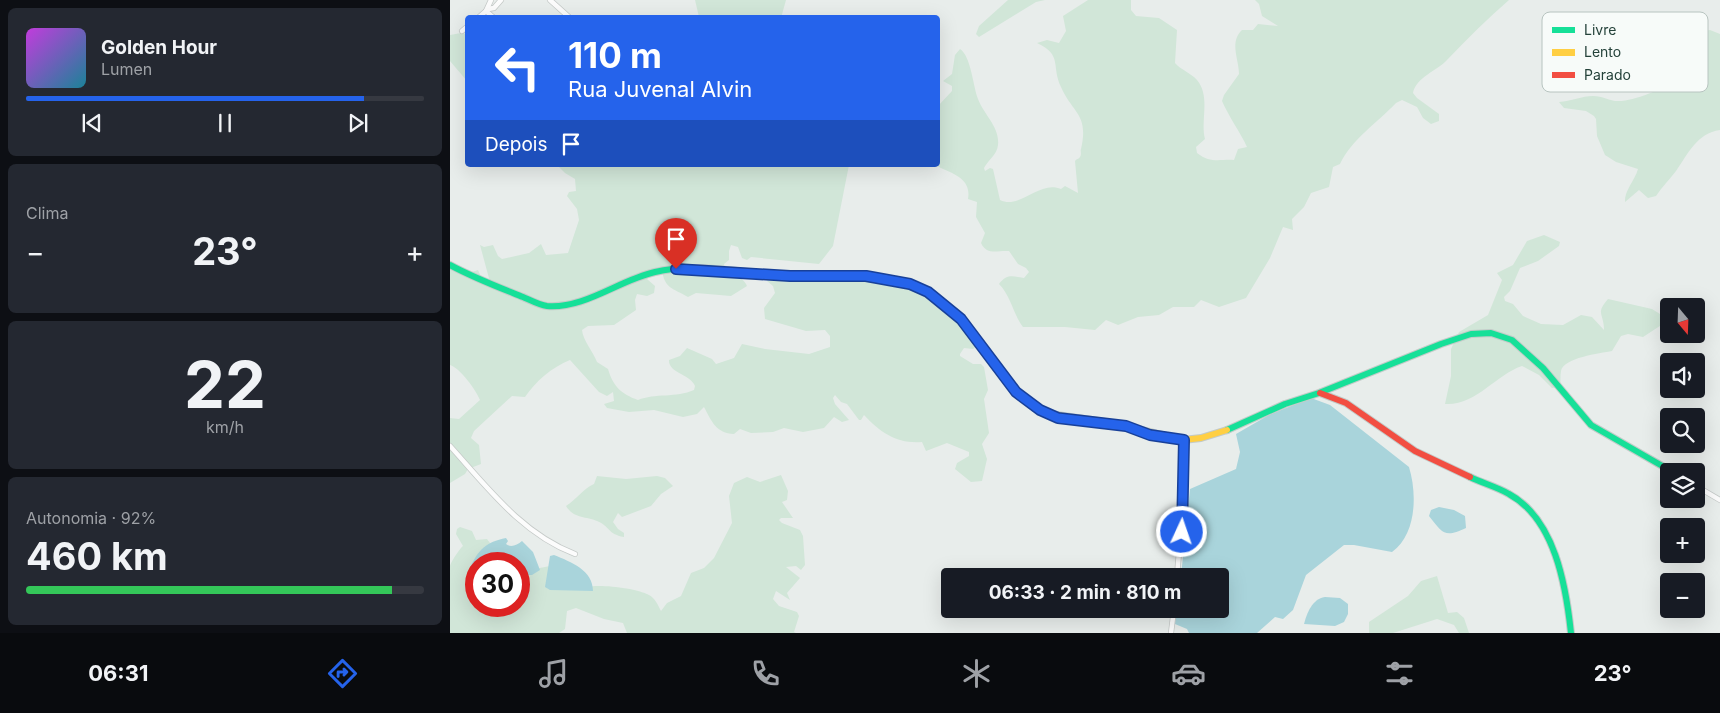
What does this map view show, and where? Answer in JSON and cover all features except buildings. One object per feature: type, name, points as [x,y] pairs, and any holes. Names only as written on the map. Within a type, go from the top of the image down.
[{"type":"street","points":[[491,0],[488,3],[487,10],[491,15]]},
{"type":"street","points":[[481,15],[487,10],[494,8],[501,0]]},
{"type":"street","points":[[550,0],[567,15]]},
{"type":"street","points":[[450,265],[478,280],[546,306],[558,307],[584,301],[639,276],[676,269],[891,279],[928,292],[961,319],[1016,392],[1040,410],[1058,418],[1126,426],[1150,435],[1184,440],[1227,429],[1298,398],[1319,393],[1441,344],[1471,334],[1491,333],[1512,340],[1543,368],[1591,425],[1660,465]]},
{"type":"street","points":[[1319,393],[1341,399],[1433,461],[1510,494],[1520,502],[1545,534],[1562,569],[1566,585],[1571,633]]},
{"type":"street","points":[[1178,568],[1184,492],[1184,440]]},
{"type":"street","points":[[450,446],[513,515],[557,547],[575,554]]},
{"type":"street","points":[[1705,491],[1720,500]]},
{"type":"street","points":[[1171,633],[1173,618]]},
{"type":"green space","points":[[695,0],[786,0],[782,15],[699,15]]},
{"type":"green space","points":[[1008,0],[1045,0],[1036,2],[979,37],[976,34],[979,26]]},
{"type":"green space","points":[[1088,0],[1131,0],[1131,10],[1136,16],[1159,18],[1177,30],[1175,63],[1197,80],[1203,94],[1205,139],[1196,147],[1197,153],[1207,159],[1234,160],[1238,149],[1247,147],[1222,101],[1224,95],[1239,74],[1235,46],[1236,40],[1242,30],[1253,30],[1258,24],[1278,26],[1262,16],[1259,4],[1255,0],[1509,0],[1443,64],[1422,78],[1415,87],[1413,93],[1439,114],[1439,121],[1431,124],[1423,118],[1417,107],[1402,100],[1396,103],[1358,139],[1340,164],[1333,167],[1329,187],[1311,193],[1304,207],[1292,219],[1293,230],[1283,227],[1270,258],[1246,298],[1219,307],[1201,300],[1194,307],[1173,307],[1159,315],[1138,317],[1118,325],[1106,320],[1095,330],[1065,327],[1023,327],[999,284],[1010,276],[1024,278],[1029,272],[1018,264],[1009,251],[993,252],[983,247],[981,243],[985,233],[976,217],[977,202],[968,199],[967,186],[959,177],[940,167],[940,104],[952,91],[952,86],[943,81],[952,74],[955,55],[960,49],[967,58],[978,99],[997,132],[997,149],[984,168],[985,171],[990,168],[993,169],[1000,200],[1007,202],[1015,201],[1045,188],[1053,187],[1061,189],[1065,186],[1078,193],[1075,161],[1081,155],[1083,128],[1078,115],[1058,80],[1053,57],[1045,47],[1037,43],[1047,40],[1059,43],[1066,31],[1063,16]]},
{"type":"green space","points":[[1708,30],[1720,34],[1720,130],[1705,135],[1694,145],[1656,196],[1648,198],[1639,190],[1625,202],[1626,194],[1638,169],[1616,162],[1605,155],[1597,136],[1596,119],[1594,116],[1586,111],[1564,108],[1559,102],[1593,96],[1617,101],[1638,98],[1653,92],[1708,92]]},
{"type":"green space","points":[[465,34],[465,79],[450,61],[450,35]]},
{"type":"green space","points":[[559,167],[849,167],[833,246],[819,264],[751,257],[747,260],[742,258],[738,247],[731,245],[729,260],[724,264],[725,268],[731,274],[742,279],[747,286],[731,296],[696,293],[688,297],[667,284],[662,269],[658,267],[649,271],[653,276],[647,279],[655,286],[654,293],[647,296],[637,294],[635,300],[636,310],[614,325],[588,326],[582,330],[584,338],[597,362],[608,369],[615,385],[627,395],[638,400],[680,394],[694,390],[695,386],[689,379],[672,368],[669,360],[680,356],[687,348],[712,359],[716,364],[734,358],[742,344],[765,349],[809,354],[830,347],[830,336],[825,330],[806,331],[765,319],[764,308],[775,293],[773,286],[767,281],[769,278],[785,280],[895,277],[932,292],[980,343],[973,349],[964,348],[960,356],[973,364],[981,364],[984,367],[988,390],[984,399],[989,433],[982,444],[987,459],[982,481],[971,482],[955,469],[957,463],[969,456],[969,452],[947,443],[926,451],[922,442],[897,439],[883,432],[864,415],[859,420],[847,404],[841,402],[835,395],[833,398],[835,404],[849,420],[842,422],[834,417],[824,428],[803,432],[784,428],[773,432],[751,433],[740,429],[734,434],[723,431],[715,426],[704,407],[697,414],[683,417],[654,410],[629,412],[607,408],[604,404],[614,401],[613,392],[607,396],[599,392],[570,360],[544,376],[525,397],[512,396],[474,431],[471,438],[479,445],[481,464],[468,469],[465,474],[450,483],[450,418],[459,419],[480,400],[467,380],[458,370],[450,365],[450,262],[469,273],[478,270],[482,279],[490,282],[480,245],[484,247],[493,245],[498,256],[502,259],[529,253],[541,244],[546,255],[568,253],[579,220],[577,209],[567,196],[569,192],[576,191],[575,179]]},
{"type":"green space","points":[[1544,235],[1560,242],[1559,246],[1538,261],[1520,268],[1510,291],[1504,297],[1505,301],[1513,304],[1523,316],[1541,324],[1563,325],[1581,315],[1592,317],[1604,330],[1601,311],[1608,299],[1652,309],[1660,314],[1660,326],[1643,337],[1628,334],[1621,336],[1612,351],[1575,359],[1563,366],[1560,387],[1552,388],[1539,375],[1522,366],[1512,370],[1466,400],[1445,404],[1451,376],[1451,349],[1459,332],[1488,315],[1502,280],[1497,273],[1513,265],[1527,241]]},
{"type":"green space","points":[[781,475],[788,491],[787,500],[782,502],[793,518],[781,518],[779,520],[800,530],[803,536],[805,565],[801,570],[796,566],[786,567],[800,578],[787,593],[790,600],[776,591],[773,599],[779,606],[797,612],[799,616],[794,632],[796,633],[627,633],[623,623],[604,619],[576,608],[567,611],[565,629],[559,633],[450,633],[450,566],[463,546],[456,534],[457,529],[460,527],[472,531],[476,540],[487,539],[493,547],[488,552],[465,552],[465,617],[530,617],[530,570],[550,566],[587,587],[618,587],[636,590],[649,595],[661,611],[667,603],[681,596],[691,573],[704,568],[714,558],[732,523],[729,496],[734,483],[747,477],[760,482]]},
{"type":"green space","points":[[597,476],[626,479],[657,476],[665,478],[673,486],[661,494],[651,506],[622,517],[618,513],[613,522],[624,533],[624,537],[614,534],[597,521],[576,515],[566,506],[594,484]]},
{"type":"green space","points":[[1437,576],[1448,613],[1457,612],[1464,618],[1469,633],[1459,633],[1454,625],[1437,619],[1393,633],[1369,633],[1369,622],[1408,596],[1421,581]]},
{"type":"water","points":[[1311,398],[1330,405],[1409,467],[1412,477],[1414,501],[1413,512],[1406,535],[1392,552],[1344,545],[1306,575],[1293,610],[1283,619],[1275,617],[1257,633],[1189,633],[1187,629],[1175,624],[1176,618],[1229,618],[1229,568],[1182,568],[1190,489],[1236,469],[1240,452],[1236,434],[1269,415]]},
{"type":"water","points":[[1439,507],[1454,510],[1465,516],[1466,528],[1453,533],[1441,530],[1429,516],[1431,510]]},
{"type":"water","points":[[506,538],[508,541],[506,544],[512,546],[522,541],[533,552],[540,570],[530,575],[530,552],[480,552],[493,542]]},
{"type":"water","points":[[554,555],[574,564],[585,572],[592,584],[593,591],[550,590],[545,587],[550,556]]},
{"type":"water","points":[[1320,598],[1340,598],[1348,604],[1348,614],[1344,622],[1335,626],[1304,624],[1313,604]]},
{"type":"traffic: fast","points":[[450,265],[538,304],[547,306],[575,303],[628,281],[669,269],[699,268],[772,274],[867,277],[893,281],[917,289],[940,302],[963,324],[988,355]]},
{"type":"traffic: fast","points":[[1227,430],[1285,404],[1319,393],[1441,344],[1471,334],[1491,333],[1512,340],[1543,368],[1591,425],[1660,465]]},
{"type":"traffic: fast","points":[[1470,477],[1509,494],[1525,505],[1537,520],[1548,537],[1555,555],[1566,595],[1571,633]]},
{"type":"traffic: slow","points":[[988,355],[1022,398],[1050,414],[1112,423],[1183,440],[1201,438],[1227,430]]},
{"type":"traffic: jam","points":[[1320,393],[1346,403],[1415,451],[1470,477]]},
{"type":"route","points":[[676,269],[790,276],[817,274],[866,276],[891,279],[910,284],[928,292],[961,319],[1016,392],[1028,403],[1040,410],[1058,418],[1109,423],[1126,426],[1150,435],[1184,440],[1182,532]]}]
